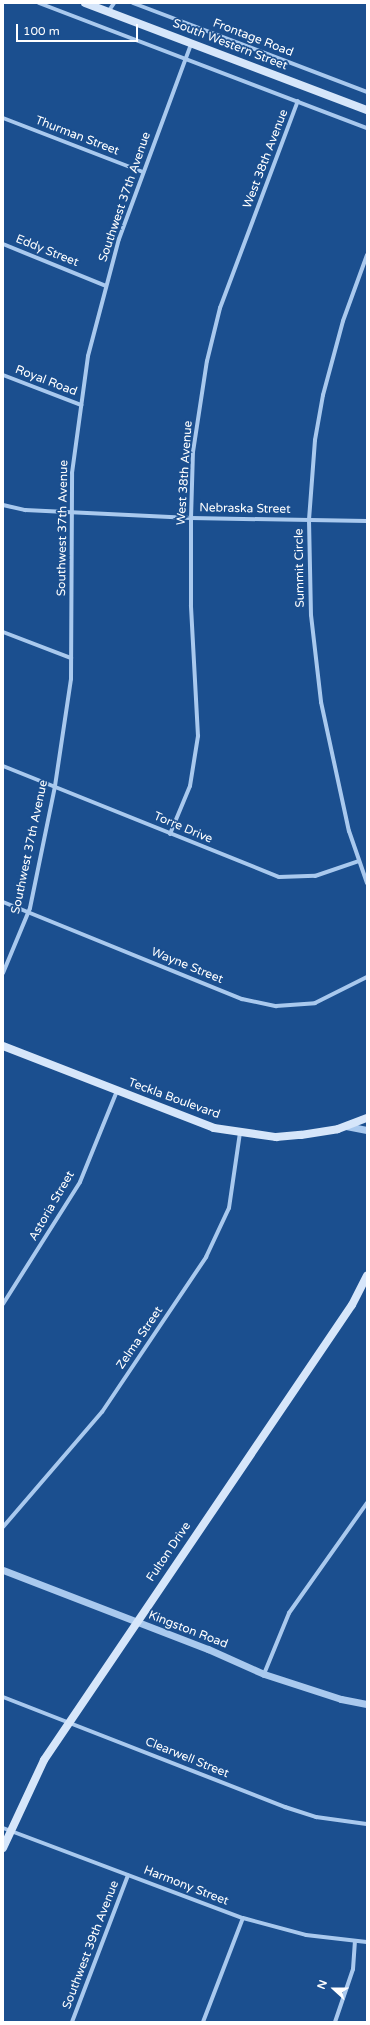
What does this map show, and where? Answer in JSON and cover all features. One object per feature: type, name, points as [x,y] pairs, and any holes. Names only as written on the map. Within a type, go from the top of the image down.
[{"type":"main road","name":"South Western Street","points":[[85,3],[367,110]]},
{"type":"main road","name":"Teckla Boulevard","points":[[3,1046],[214,1128],[240,1133],[276,1136],[301,1135],[346,1126],[367,1118]]},
{"type":"main road","name":"Fulton Drive","points":[[3,1848],[7,1829],[44,1760],[352,1305],[367,1276]]},
{"type":"street","points":[[39,3],[367,128]]},
{"type":"street","points":[[108,12],[114,3]]},
{"type":"street","name":"Frontage Road","points":[[133,3],[367,92]]},
{"type":"street","name":"Southwest 37th Avenue","points":[[3,973],[28,912],[55,786],[71,679],[72,473],[88,356],[119,239],[192,44]]},
{"type":"street","name":"West 38th Avenue","points":[[170,834],[190,786],[198,736],[191,605],[191,518],[193,452],[207,361],[220,308],[298,101]]},
{"type":"street","name":"Thurman Street","points":[[3,118],[143,172]]},
{"type":"street","name":"Eddy Street","points":[[3,244],[106,286]]},
{"type":"street","name":"Summit Circle","points":[[367,255],[343,321],[323,395],[315,440],[310,520],[311,615],[321,702],[338,790],[367,883]]},
{"type":"street","name":"Royal Road","points":[[3,375],[81,405]]},
{"type":"street","name":"Nebraska Street","points":[[3,505],[25,510],[72,511],[191,518],[367,521]]},
{"type":"street","points":[[3,632],[71,658]]},
{"type":"street","name":"Torre Drive","points":[[3,766],[279,877],[314,876],[359,861]]},
{"type":"street","name":"Wayne Street","points":[[3,902],[242,999],[276,1006],[315,1003],[367,978]]},
{"type":"street","name":"Astoria Street","points":[[3,1304],[80,1182],[117,1091]]},
{"type":"street","points":[[346,1126],[367,1130]]},
{"type":"street","name":"Zelma Street","points":[[3,1527],[102,1412],[206,1257],[229,1208],[240,1133]]},
{"type":"street","points":[[264,1674],[289,1613],[367,1503]]},
{"type":"street","name":"Kingston Road","points":[[3,1570],[264,1674],[341,1700],[367,1704]]},
{"type":"street","name":"Clearwell Street","points":[[3,1697],[285,1807],[316,1817],[367,1824]]},
{"type":"street","name":"Harmony Street","points":[[7,1829],[243,1918],[306,1935],[367,1942]]},
{"type":"street","name":"Southwest 39th Avenue","points":[[72,2022],[128,1875]]},
{"type":"street","points":[[203,2022],[243,1918]]},
{"type":"street","points":[[335,2022],[353,1969],[355,1941]]}]
